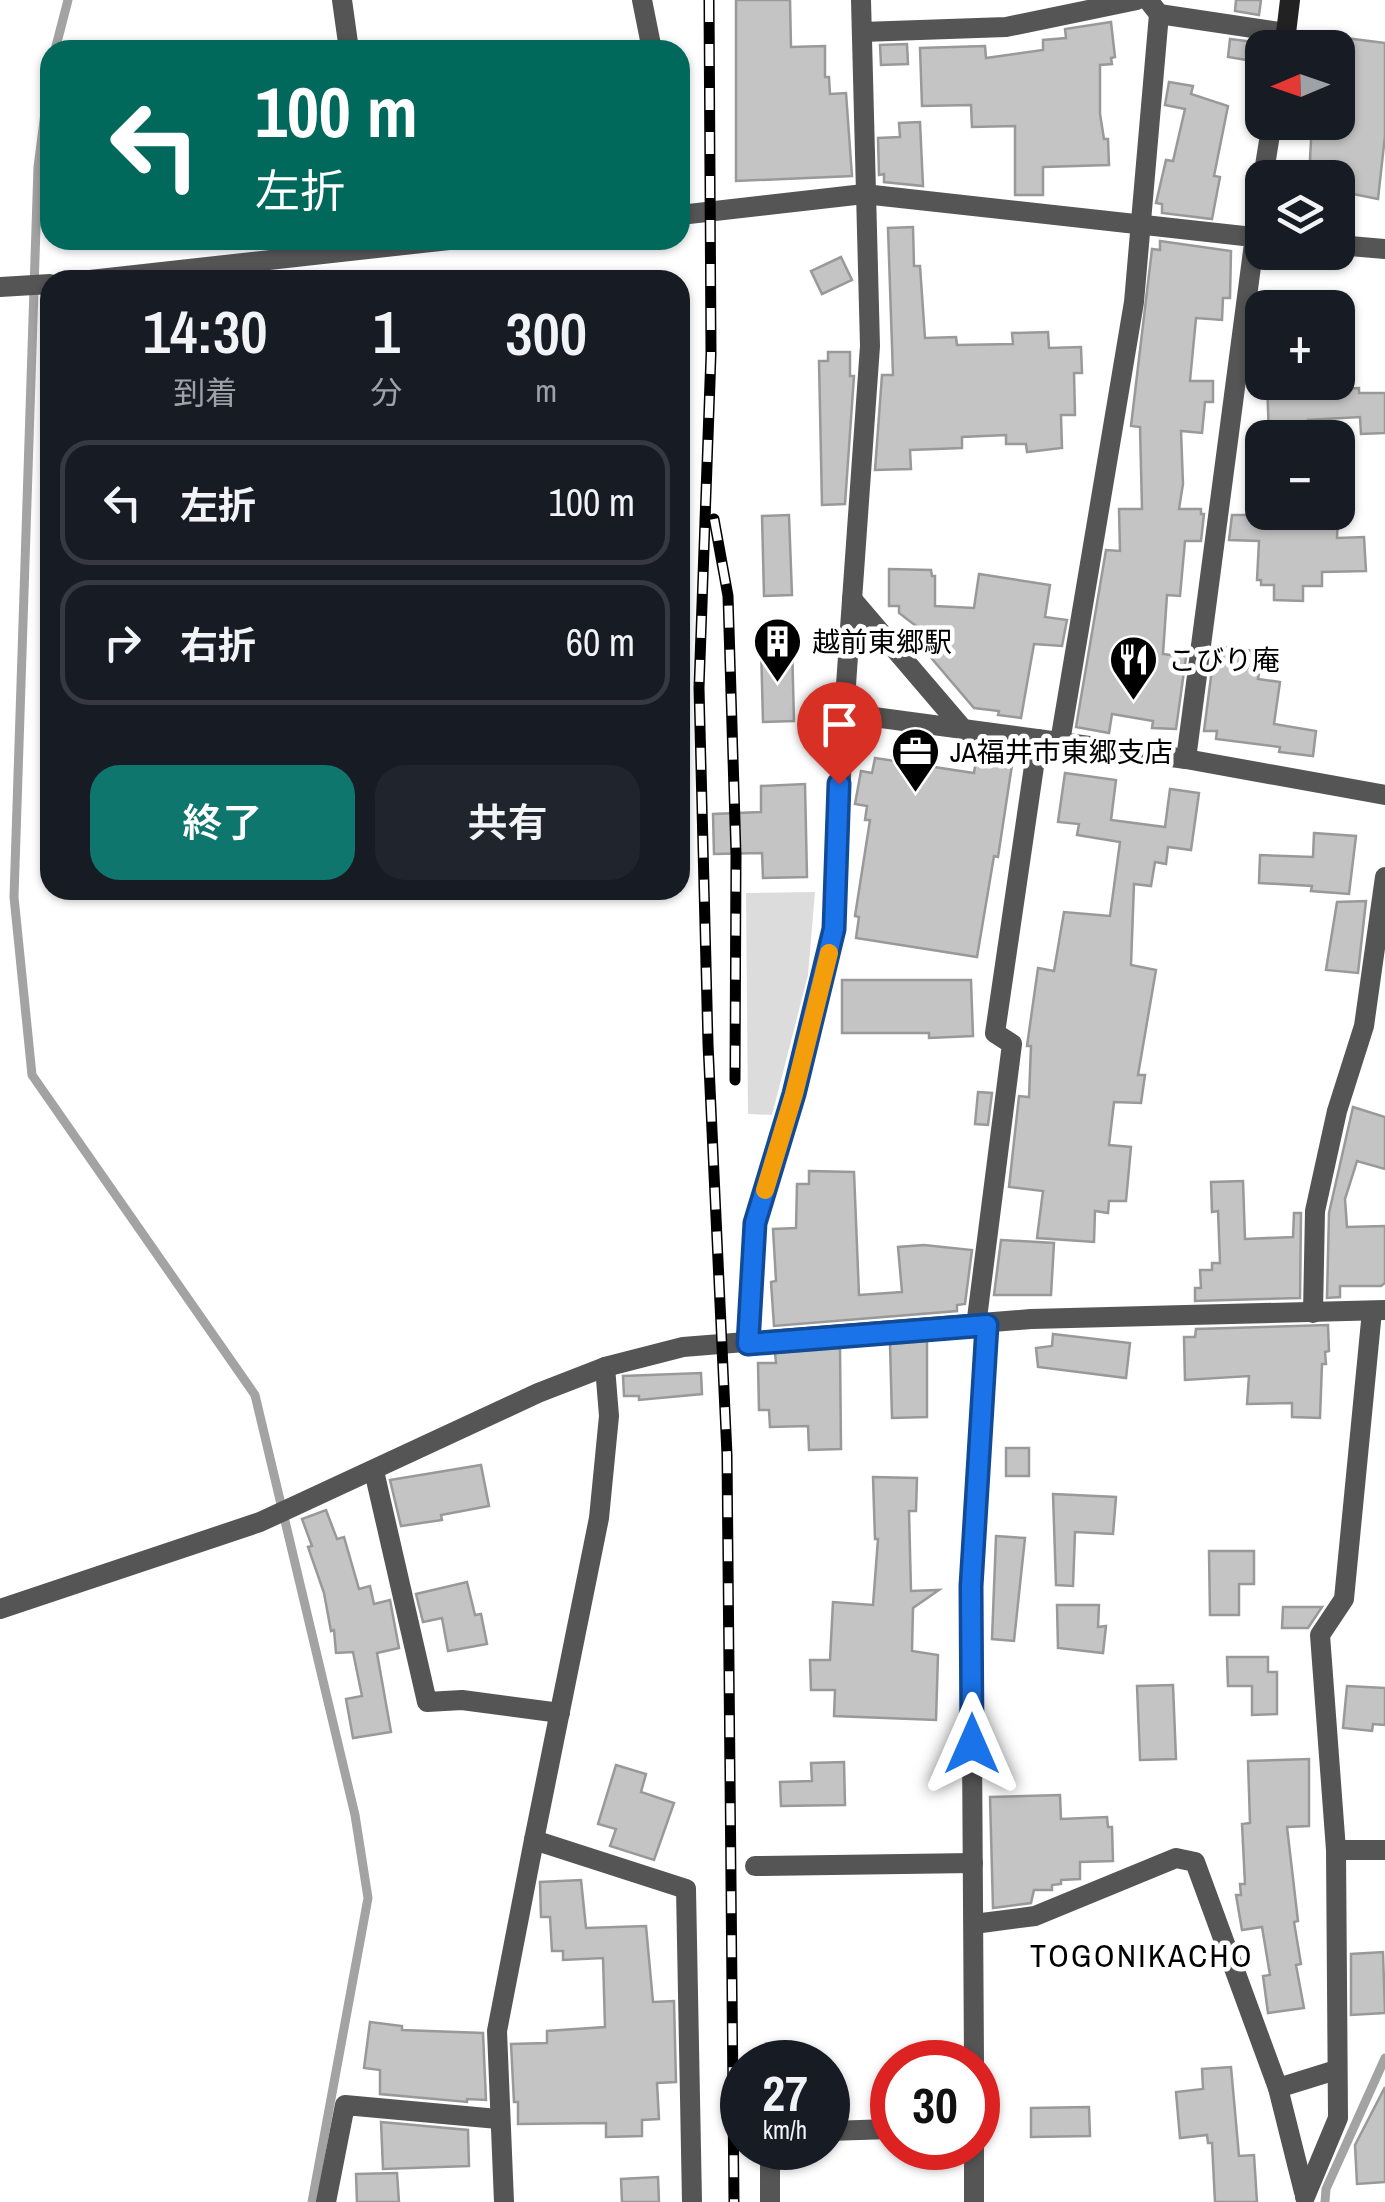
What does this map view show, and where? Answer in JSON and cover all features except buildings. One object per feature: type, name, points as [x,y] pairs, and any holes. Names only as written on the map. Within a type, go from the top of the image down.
[{"type":"street","points":[[342,0],[348,40]]},
{"type":"street","points":[[642,0],[650,40]]},
{"type":"street","points":[[748,1344],[755,1223],[794,1094],[834,929],[844,713],[870,346],[861,0]]},
{"type":"street","points":[[862,32],[1006,28],[1137,0]]},
{"type":"street","points":[[1286,30],[1290,0]]},
{"type":"street","points":[[1060,742],[1134,302],[1154,7],[1245,30]]},
{"type":"street","points":[[690,214],[864,194],[1245,236]]},
{"type":"street","points":[[1355,246],[1385,249]]},
{"type":"street","points":[[169,270],[328,250]]},
{"type":"street","points":[[1186,758],[1254,270]]},
{"type":"street","points":[[9,286],[40,285]]},
{"type":"street","points":[[852,599],[964,730]]},
{"type":"street","points":[[844,713],[1186,758],[1385,794]]},
{"type":"street","points":[[974,2040],[971,1586],[982,1326],[1012,1044],[996,1033],[1038,739]]},
{"type":"street","points":[[1313,1313],[1315,1212],[1336,1111],[1364,1026],[1385,878]]},
{"type":"street","points":[[0,1609],[260,1522],[538,1393],[605,1366],[683,1347],[982,1326],[1031,1319],[1378,1311],[1358,1424],[1344,1599],[1320,1635],[1336,1850],[1338,2118],[1305,2197]]},
{"type":"street","points":[[504,2202],[497,2031],[600,1518],[609,1416],[605,1366]]},
{"type":"street","points":[[374,1471],[426,1702],[462,1700],[560,1712]]},
{"type":"street","points":[[534,1840],[686,1890],[692,2202]]},
{"type":"street","points":[[1336,1850],[1385,1850]]},
{"type":"street","points":[[974,1924],[1034,1916],[1176,1858],[1196,1862],[1278,2088],[1305,2197]]},
{"type":"street","points":[[754,1866],[973,1862]]},
{"type":"street","points":[[1278,2088],[1336,2070]]},
{"type":"street","points":[[326,2202],[345,2105],[498,2119]]},
{"type":"street","points":[[770,2170],[770,2202]]},
{"type":"street","points":[[974,2170],[974,2202]]},
{"type":"shaded area","points":[[815,892],[808,975],[772,1115],[748,1114],[746,893]]},
{"type":"waterway","points":[[58,40],[68,0]]},
{"type":"waterway","points":[[40,152],[14,897],[32,1075],[255,1395],[355,1815],[368,1898],[312,2202]]},
{"type":"waterway","points":[[1325,2202],[1326,2189],[1385,2058]]},
{"type":"railway","points":[[709,0],[711,354],[699,688],[708,1044],[727,1455],[734,2202]]},
{"type":"railway","points":[[714,519],[728,596],[736,855],[735,1080]]},
{"type":"slow traffic","points":[[765,1190],[829,953]]},
{"type":"place","name":"越前東郷駅","points":[[777,684]]},
{"type":"place","name":"こびり庵","points":[[1133,702]]},
{"type":"place","name":"JA福井市東郷支店","points":[[915,794]]},
{"type":"district","name":"TOGONIKACHO","points":[[1142,1956]]},
{"type":"route","points":[[839,784],[834,929],[794,1094],[755,1223],[748,1344],[987,1325],[971,1586],[972,1744]]}]
